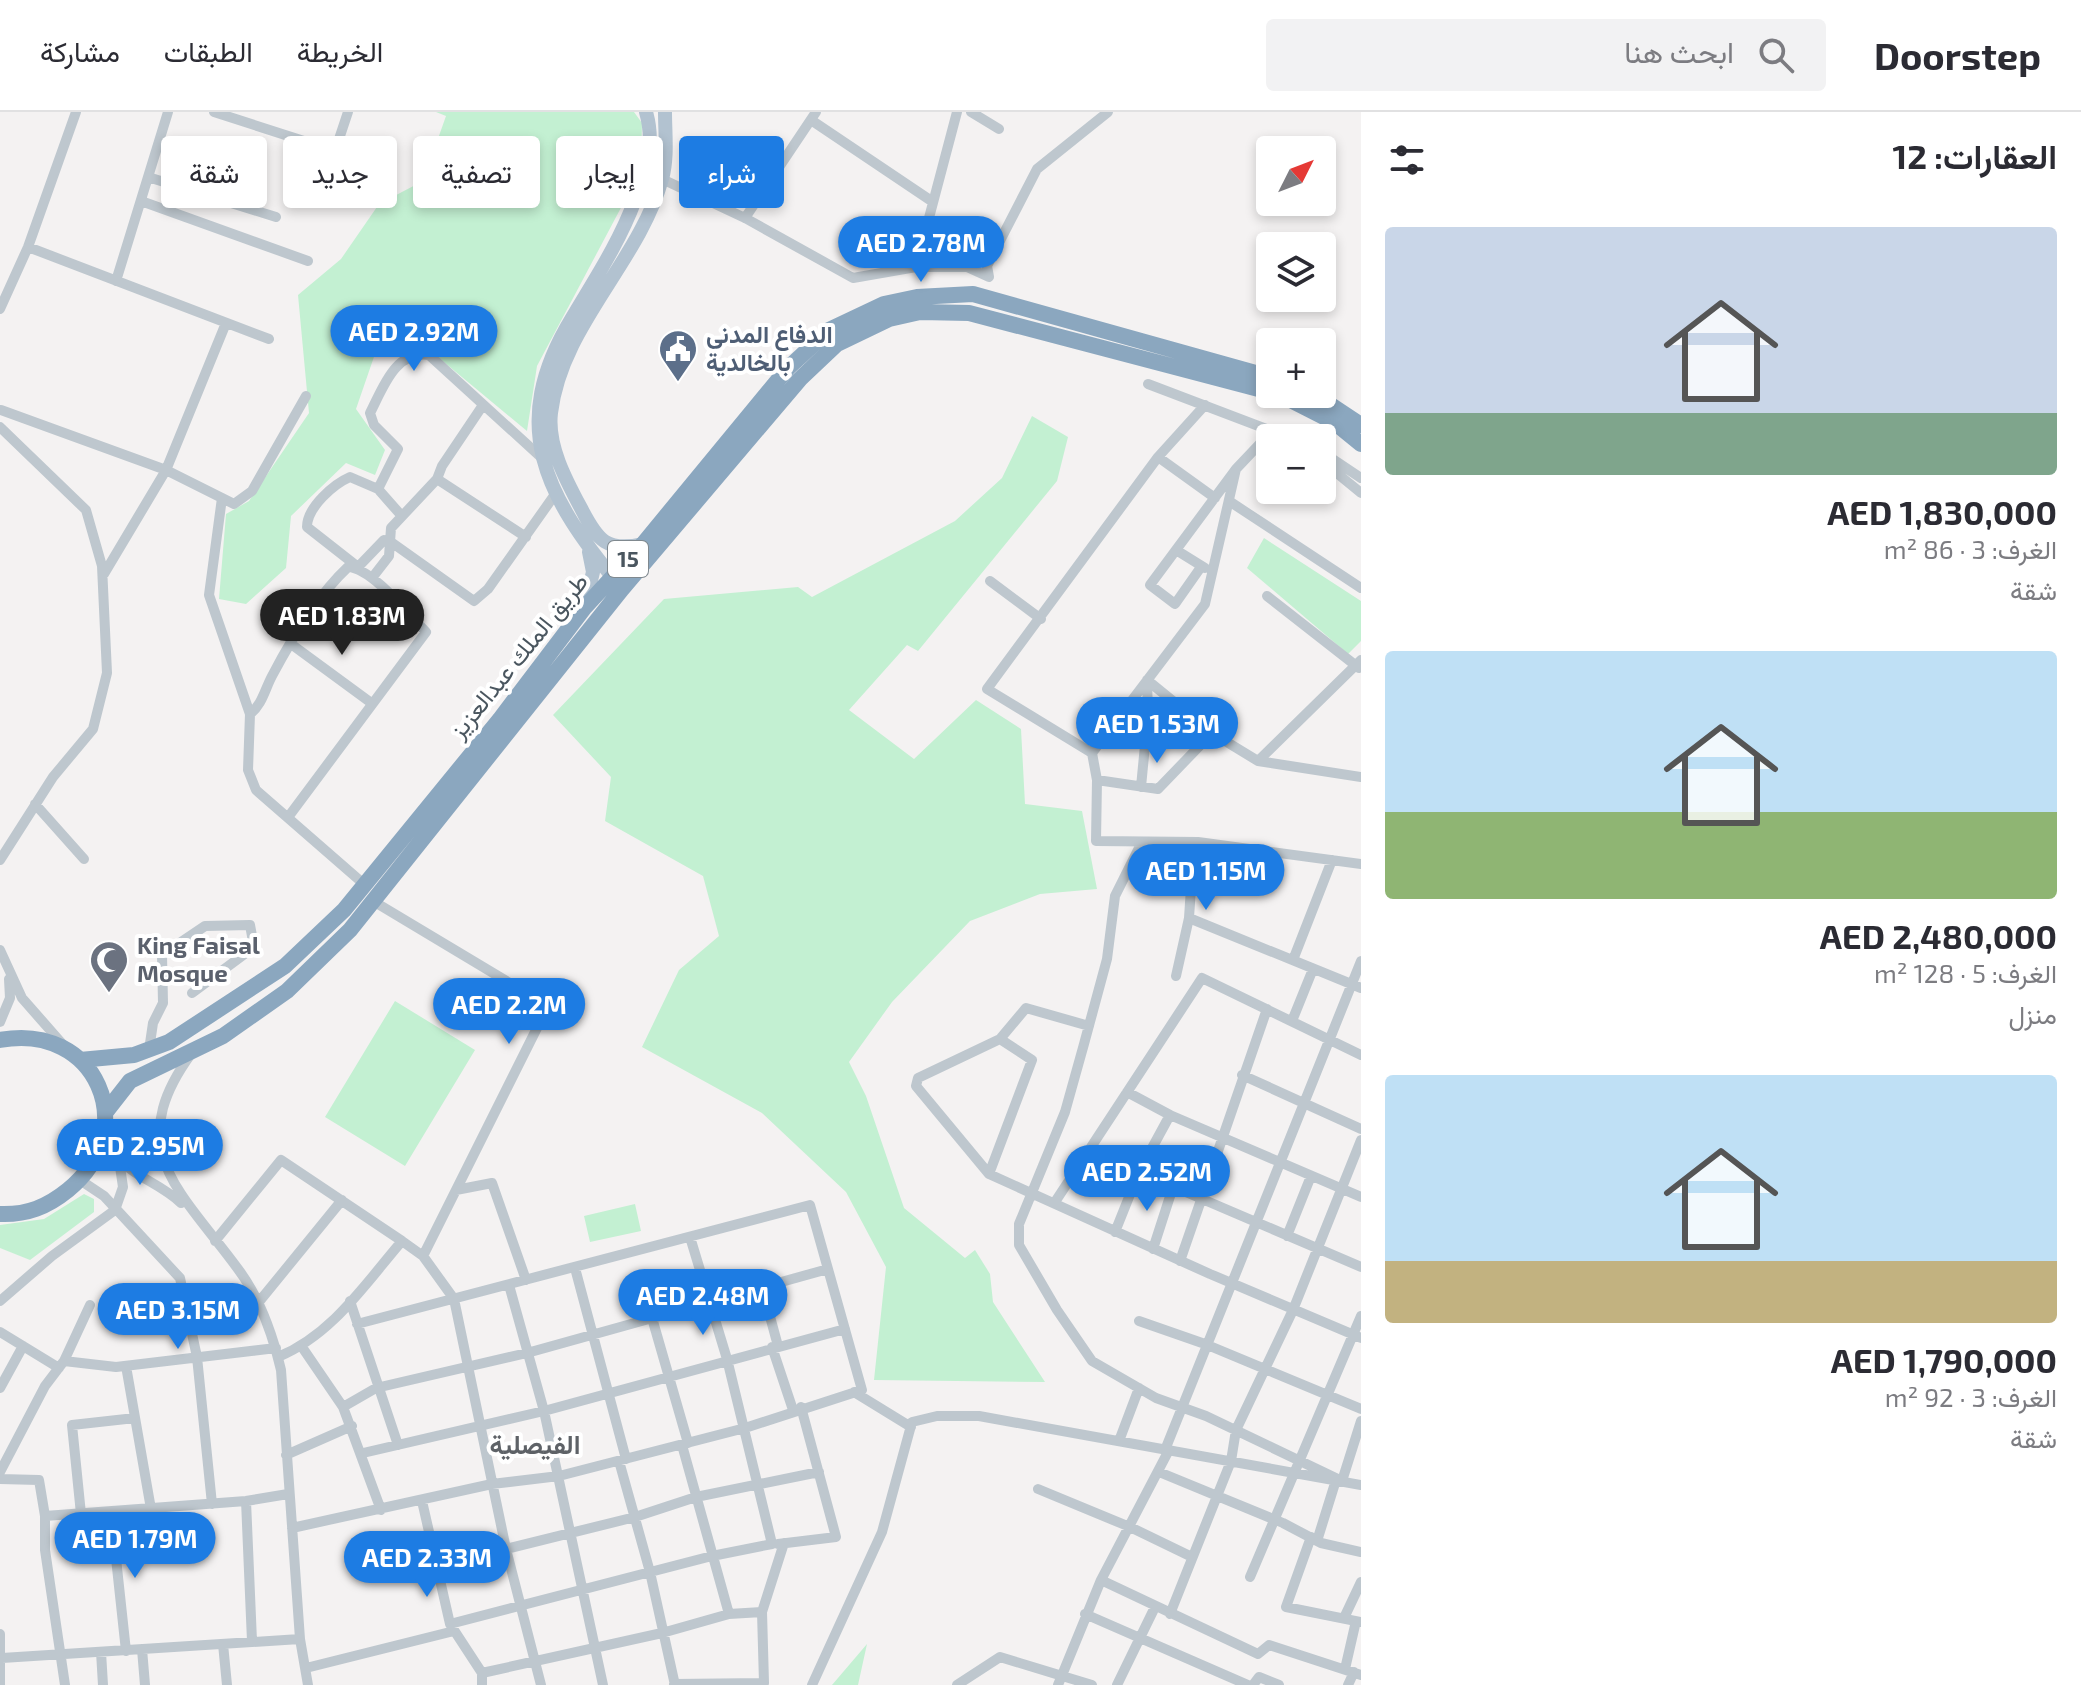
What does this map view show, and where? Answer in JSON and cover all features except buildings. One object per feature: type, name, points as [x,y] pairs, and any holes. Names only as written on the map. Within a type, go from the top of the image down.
[{"type":"highway","name":"طريق الملك عبدالعزيز","points":[[0,1040],[40,1041],[75,1055],[114,1059],[149,1050],[208,1019],[285,966],[344,910],[585,607],[622,578],[643,544],[788,368],[829,330],[884,304],[917,297],[973,294],[1256,373]]},
{"type":"highway","name":"طريق الملك عبدالعزيز","points":[[105,1113],[130,1081],[223,1036],[287,991],[350,930],[622,578],[800,379],[837,344],[889,319],[920,312],[969,313],[1256,388]]},
{"type":"highway","points":[[1306,408],[1334,422],[1361,444]]},
{"type":"highway","points":[[1335,408],[1361,425]]},
{"type":"highway","points":[[0,1214],[40,1209],[80,1180],[97,1160],[105,1134],[105,1113],[99,1087],[75,1055]]},
{"type":"main road","points":[[622,578],[564,513],[537,440],[542,382],[565,329],[626,224],[644,180],[651,141],[646,112]]},
{"type":"main road","points":[[663,157],[665,112]]},
{"type":"main road","points":[[585,607],[593,572],[592,541],[554,443],[551,415],[567,357],[633,246],[649,208]]},
{"type":"main road","points":[[592,541],[618,548],[643,544]]},
{"type":"street","points":[[0,309],[28,247],[76,112]]},
{"type":"street","points":[[116,281],[168,112]]},
{"type":"street","points":[[214,112],[288,136]]},
{"type":"street","points":[[340,136],[348,112]]},
{"type":"street","points":[[916,267],[957,112]]},
{"type":"street","points":[[971,112],[999,129]]},
{"type":"street","points":[[1000,302],[987,266],[1037,169],[1108,112]]},
{"type":"street","points":[[745,218],[813,116],[933,202]]},
{"type":"street","points":[[148,177],[276,217]]},
{"type":"street","points":[[663,179],[745,218],[853,278],[916,267],[967,267],[989,277]]},
{"type":"street","points":[[141,201],[308,261]]},
{"type":"street","points":[[28,247],[269,339]]},
{"type":"street","points":[[103,576],[166,470],[226,323]]},
{"type":"street","points":[[378,489],[398,449],[374,425],[370,413],[403,359],[416,353],[429,355],[543,459]]},
{"type":"street","points":[[1148,384],[1257,424]]},
{"type":"street","points":[[1,410],[166,470],[234,504],[252,491],[306,396]]},
{"type":"street","points":[[372,578],[389,556],[391,528],[400,514],[437,479],[442,466],[483,405]]},
{"type":"street","points":[[1092,753],[987,689],[1158,457],[1205,405]]},
{"type":"street","points":[[0,427],[86,510],[103,576],[107,673],[93,729],[35,804],[1,856]]},
{"type":"street","points":[[1201,567],[1175,604],[1150,585],[1236,469],[1256,448]]},
{"type":"street","points":[[1158,457],[1215,498]]},
{"type":"street","points":[[1336,461],[1361,478]]},
{"type":"street","points":[[1236,469],[1216,571],[1205,604],[1092,753],[1097,780],[1096,841],[1194,842],[1361,864]]},
{"type":"street","points":[[1336,472],[1361,493]]},
{"type":"street","points":[[289,816],[370,702],[426,632],[372,578],[316,536],[306,521],[339,482],[350,477],[378,489],[400,514]]},
{"type":"street","points":[[437,479],[526,537]]},
{"type":"street","points":[[250,714],[257,709],[291,644],[331,583],[348,567],[358,567],[384,540],[474,601],[488,589],[556,493]]},
{"type":"street","points":[[222,498],[209,595],[250,714],[248,770],[256,790],[365,885]]},
{"type":"street","points":[[1229,501],[1361,588]]},
{"type":"street","points":[[1176,550],[1201,567],[1216,571]]},
{"type":"street","points":[[990,581],[1041,619]]},
{"type":"street","points":[[1258,761],[1359,665],[1267,596]]},
{"type":"street","points":[[291,644],[370,702]]},
{"type":"street","points":[[1147,680],[1212,733],[1258,761],[1361,777]]},
{"type":"street","points":[[1141,787],[1148,714],[1147,680]]},
{"type":"street","points":[[1097,780],[1158,789],[1212,733]]},
{"type":"street","points":[[35,804],[84,859]]},
{"type":"street","points":[[1142,842],[1115,896],[1107,959],[1089,1026],[1065,1112],[1019,1224],[1019,1245],[1057,1310],[1092,1361],[1139,1388],[1301,1459],[1339,1481]]},
{"type":"street","points":[[1176,976],[1189,918],[1194,842]]},
{"type":"street","points":[[1293,960],[1332,860]]},
{"type":"street","points":[[373,901],[548,1006],[423,1256]]},
{"type":"street","points":[[1189,918],[1356,986]]},
{"type":"street","points":[[149,1050],[153,1023],[163,1003],[162,955],[205,926],[250,925],[254,947],[192,993]]},
{"type":"street","points":[[0,950],[22,998],[75,1055]]},
{"type":"street","points":[[1060,1680],[1101,1580],[1159,1472],[1205,1344],[1306,1105],[1329,1039],[1356,986],[1361,961]]},
{"type":"street","points":[[1292,1021],[1313,969]]},
{"type":"street","points":[[0,1022],[10,998],[9,973]]},
{"type":"street","points":[[1055,1202],[1202,978],[1361,1055]]},
{"type":"street","points":[[1089,1026],[1026,1008],[1000,1039],[918,1078],[916,1086],[989,1174],[1180,1261],[1357,1336]]},
{"type":"street","points":[[1180,1261],[1267,1009]]},
{"type":"street","points":[[989,1174],[1032,1060],[1000,1039]]},
{"type":"street","points":[[194,1050],[172,1081],[164,1102],[159,1138],[163,1158],[192,1212],[240,1270],[258,1303],[277,1352],[300,1639],[308,1685]]},
{"type":"street","points":[[1242,1075],[1361,1129]]},
{"type":"street","points":[[1127,1092],[1170,1115],[1361,1197]]},
{"type":"street","points":[[1115,1232],[1139,1172],[1170,1115]]},
{"type":"street","points":[[105,1134],[119,1160],[131,1173],[168,1191],[192,1212]]},
{"type":"street","points":[[1170,1614],[1231,1461],[1236,1430],[1293,1310],[1361,1140]]},
{"type":"street","points":[[0,1301],[52,1256],[115,1210],[123,1187],[119,1160]]},
{"type":"street","points":[[215,1241],[281,1160],[423,1256],[454,1299],[518,1604],[541,1685]]},
{"type":"street","points":[[1139,1172],[1361,1267]]},
{"type":"street","points":[[1287,1236],[1311,1176]]},
{"type":"street","points":[[80,1180],[104,1196],[180,1278],[197,1357],[212,1504]]},
{"type":"street","points":[[456,1190],[492,1183],[526,1280]]},
{"type":"street","points":[[1153,1249],[1173,1187]]},
{"type":"street","points":[[258,1303],[342,1200]]},
{"type":"street","points":[[292,1528],[492,1484],[559,1476],[745,1428],[862,1390],[810,1205],[357,1324]]},
{"type":"street","points":[[690,1237],[727,1359],[772,1544]]},
{"type":"street","points":[[0,1332],[62,1365],[126,1366],[302,1347],[334,1321],[402,1241]]},
{"type":"street","points":[[575,1268],[609,1393],[674,1684],[764,1683],[762,1612],[784,1543]]},
{"type":"street","points":[[343,1407],[376,1388],[527,1353],[828,1269]]},
{"type":"street","points":[[509,1285],[544,1411],[568,1534],[603,1685]]},
{"type":"street","points":[[306,1668],[452,1627],[518,1604],[712,1556],[772,1544],[836,1537],[819,1472],[775,1347],[762,1287]]},
{"type":"street","points":[[350,1301],[376,1388],[398,1445]]},
{"type":"street","points":[[0,1472],[45,1386],[62,1365],[90,1305]]},
{"type":"street","points":[[1250,1577],[1328,1395],[1357,1336],[1361,1316]]},
{"type":"street","points":[[652,1318],[669,1376],[696,1497],[729,1614]]},
{"type":"street","points":[[1139,1321],[1205,1344],[1361,1409]]},
{"type":"street","points":[[363,1453],[544,1411],[845,1329]]},
{"type":"street","points":[[0,1388],[23,1346]]},
{"type":"street","points":[[302,1347],[343,1407],[363,1453],[381,1510]]},
{"type":"street","points":[[126,1366],[151,1509]]},
{"type":"street","points":[[1119,1441],[1139,1388]]},
{"type":"street","points":[[854,1392],[911,1427]]},
{"type":"street","points":[[812,1685],[882,1532],[912,1422],[937,1416],[979,1416],[1361,1485]]},
{"type":"street","points":[[81,1514],[72,1425],[135,1418]]},
{"type":"street","points":[[1348,1685],[1353,1672],[1359,1621],[1286,1607],[1361,1421]]},
{"type":"street","points":[[286,1455],[352,1426]]},
{"type":"street","points":[[436,1559],[506,1549],[635,1517],[696,1497],[819,1472]]},
{"type":"street","points":[[1159,1472],[1275,1519],[1314,1539],[1361,1552]]},
{"type":"street","points":[[0,1479],[39,1480],[45,1516],[45,1550],[63,1654],[65,1685]]},
{"type":"street","points":[[1038,1489],[1192,1557]]},
{"type":"street","points":[[45,1516],[246,1501],[288,1494]]},
{"type":"street","points":[[246,1501],[252,1641]]},
{"type":"street","points":[[422,1501],[452,1627],[482,1673],[482,1685]]},
{"type":"street","points":[[111,1512],[126,1651]]},
{"type":"street","points":[[1101,1580],[1258,1654],[1269,1645],[1353,1672]]},
{"type":"street","points":[[1344,1618],[1361,1582]]},
{"type":"street","points":[[1117,1685],[1155,1607]]},
{"type":"street","points":[[482,1673],[537,1663],[729,1614],[762,1612]]},
{"type":"street","points":[[1085,1614],[1251,1685],[1259,1677],[1279,1685]]},
{"type":"street","points":[[0,1634],[0,1685]]},
{"type":"street","points":[[2,1658],[300,1639]]},
{"type":"street","points":[[223,1644],[227,1685]]},
{"type":"street","points":[[142,1649],[145,1685]]},
{"type":"street","points":[[101,1652],[103,1685]]},
{"type":"street","points":[[957,1685],[1000,1657],[1060,1680],[1092,1685]]},
{"type":"green space","points":[[436,112],[634,112],[642,123],[642,136],[556,136],[556,208],[621,208],[537,366],[527,431],[415,338],[376,351],[356,409],[385,450],[375,475],[346,463],[291,516],[286,568],[246,604],[219,599],[226,514],[249,501],[309,413],[298,295],[341,259],[376,208],[397,208],[397,195],[413,186],[413,208],[540,208],[540,136],[439,136],[446,116]]},
{"type":"green space","points":[[1032,416],[1068,437],[1057,481],[918,651],[907,645],[849,710],[914,759],[976,700],[1021,729],[1025,804],[1082,811],[1097,889],[1040,894],[970,921],[892,1002],[849,1062],[866,1096],[904,1208],[965,1258],[975,1250],[990,1274],[993,1302],[1045,1382],[874,1380],[886,1267],[846,1192],[762,1113],[642,1047],[679,970],[719,936],[703,876],[605,821],[611,777],[553,715],[664,599],[798,587],[812,597],[955,521],[1002,478]]},
{"type":"green space","points":[[1264,538],[1361,601],[1361,641],[1348,654],[1247,568]]},
{"type":"green space","points":[[395,1001],[475,1050],[405,1166],[325,1117]]},
{"type":"green space","points":[[84,1194],[94,1199],[94,1212],[30,1260],[0,1248],[0,1225],[44,1219]]},
{"type":"green space","points":[[635,1204],[641,1231],[590,1242],[584,1216]]},
{"type":"green space","points":[[867,1644],[858,1685],[832,1685]]},
{"type":"place","name":"الدفاع المدني بالخالدية","points":[[678,383]]},
{"type":"place","name":"King Faisal Mosque","points":[[109,994]]},
{"type":"district","name":"الفيصلية","points":[[535,1445]]}]
